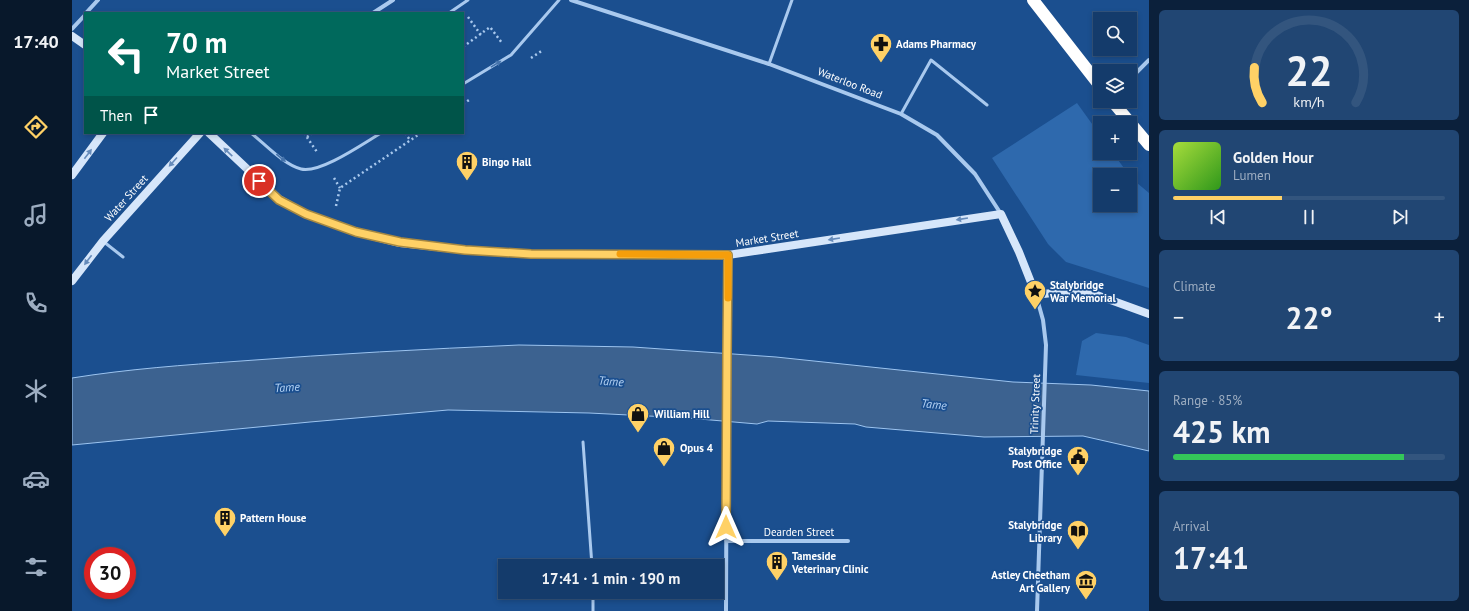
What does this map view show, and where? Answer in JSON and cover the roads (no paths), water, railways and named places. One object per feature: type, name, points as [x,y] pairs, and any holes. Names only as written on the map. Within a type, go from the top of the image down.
[{"type":"highway","points":[[1033,0],[1093,77]]},
{"type":"highway","points":[[1118,108],[1149,145]]},
{"type":"main road","points":[[72,36],[84,44]]},
{"type":"main road","points":[[72,174],[102,134]]},
{"type":"main road","name":"Water Street","points":[[72,281],[103,240],[199,134]]},
{"type":"main road","name":"Market Street","points":[[210,134],[279,200],[306,214],[356,232],[400,242],[465,250],[531,254],[728,255],[1001,214]]},
{"type":"main road","name":"Waterloo Road","points":[[1001,214],[1020,252],[1036,295]]},
{"type":"main road","points":[[1036,295],[1067,291],[1094,294],[1149,314]]},
{"type":"street","points":[[88,12],[98,0]]},
{"type":"street","points":[[375,12],[393,0]]},
{"type":"street","name":"Waterloo Road","points":[[572,0],[769,64],[900,114],[937,134],[974,174],[1001,214]]},
{"type":"street","points":[[72,29],[84,16]]},
{"type":"street","points":[[1137,73],[1149,60]]},
{"type":"street","points":[[726,611],[728,255]]},
{"type":"street","name":"Trinity Street","points":[[1036,295],[1043,320],[1046,345],[1037,611]]},
{"type":"street","name":"Dearden Street","points":[[726,541],[848,541]]},
{"type":"lane","points":[[450,12],[468,0]]},
{"type":"lane","points":[[464,83],[511,55],[559,0]]},
{"type":"lane","points":[[769,64],[792,0]]},
{"type":"lane","points":[[900,114],[931,60],[987,105]]},
{"type":"lane","points":[[252,134],[286,162],[301,169],[314,169],[326,164],[379,134]]},
{"type":"lane","points":[[103,240],[123,257]]},
{"type":"lane","points":[[583,442],[591,559]]},
{"type":"lane","points":[[593,599],[593,611]]},
{"type":"water","name":"Tame","points":[[519,345],[633,347],[776,357],[1013,382],[1091,385],[1149,391],[1149,451],[1083,436],[984,437],[866,427],[855,424],[768,421],[757,424],[688,418],[589,413],[448,410],[72,445],[72,378],[198,364],[345,354]]},
{"type":"place","name":"Adams Pharmacy","points":[[881,64]]},
{"type":"place","name":"Bingo Hall","points":[[467,182]]},
{"type":"place","name":"Stalybridge War Memorial","points":[[1035,310]]},
{"type":"place","name":"William Hill","points":[[638,434]]},
{"type":"place","name":"Opus 4","points":[[664,468]]},
{"type":"place","name":"Stalybridge Post Office","points":[[1078,476]]},
{"type":"place","name":"Pattern House","points":[[225,538]]},
{"type":"place","name":"Stalybridge Library","points":[[1078,550]]},
{"type":"place","name":"Tameside Veterinary Clinic","points":[[777,582]]},
{"type":"place","name":"Astley Cheetham Art Gallery","points":[[1086,600]]}]
